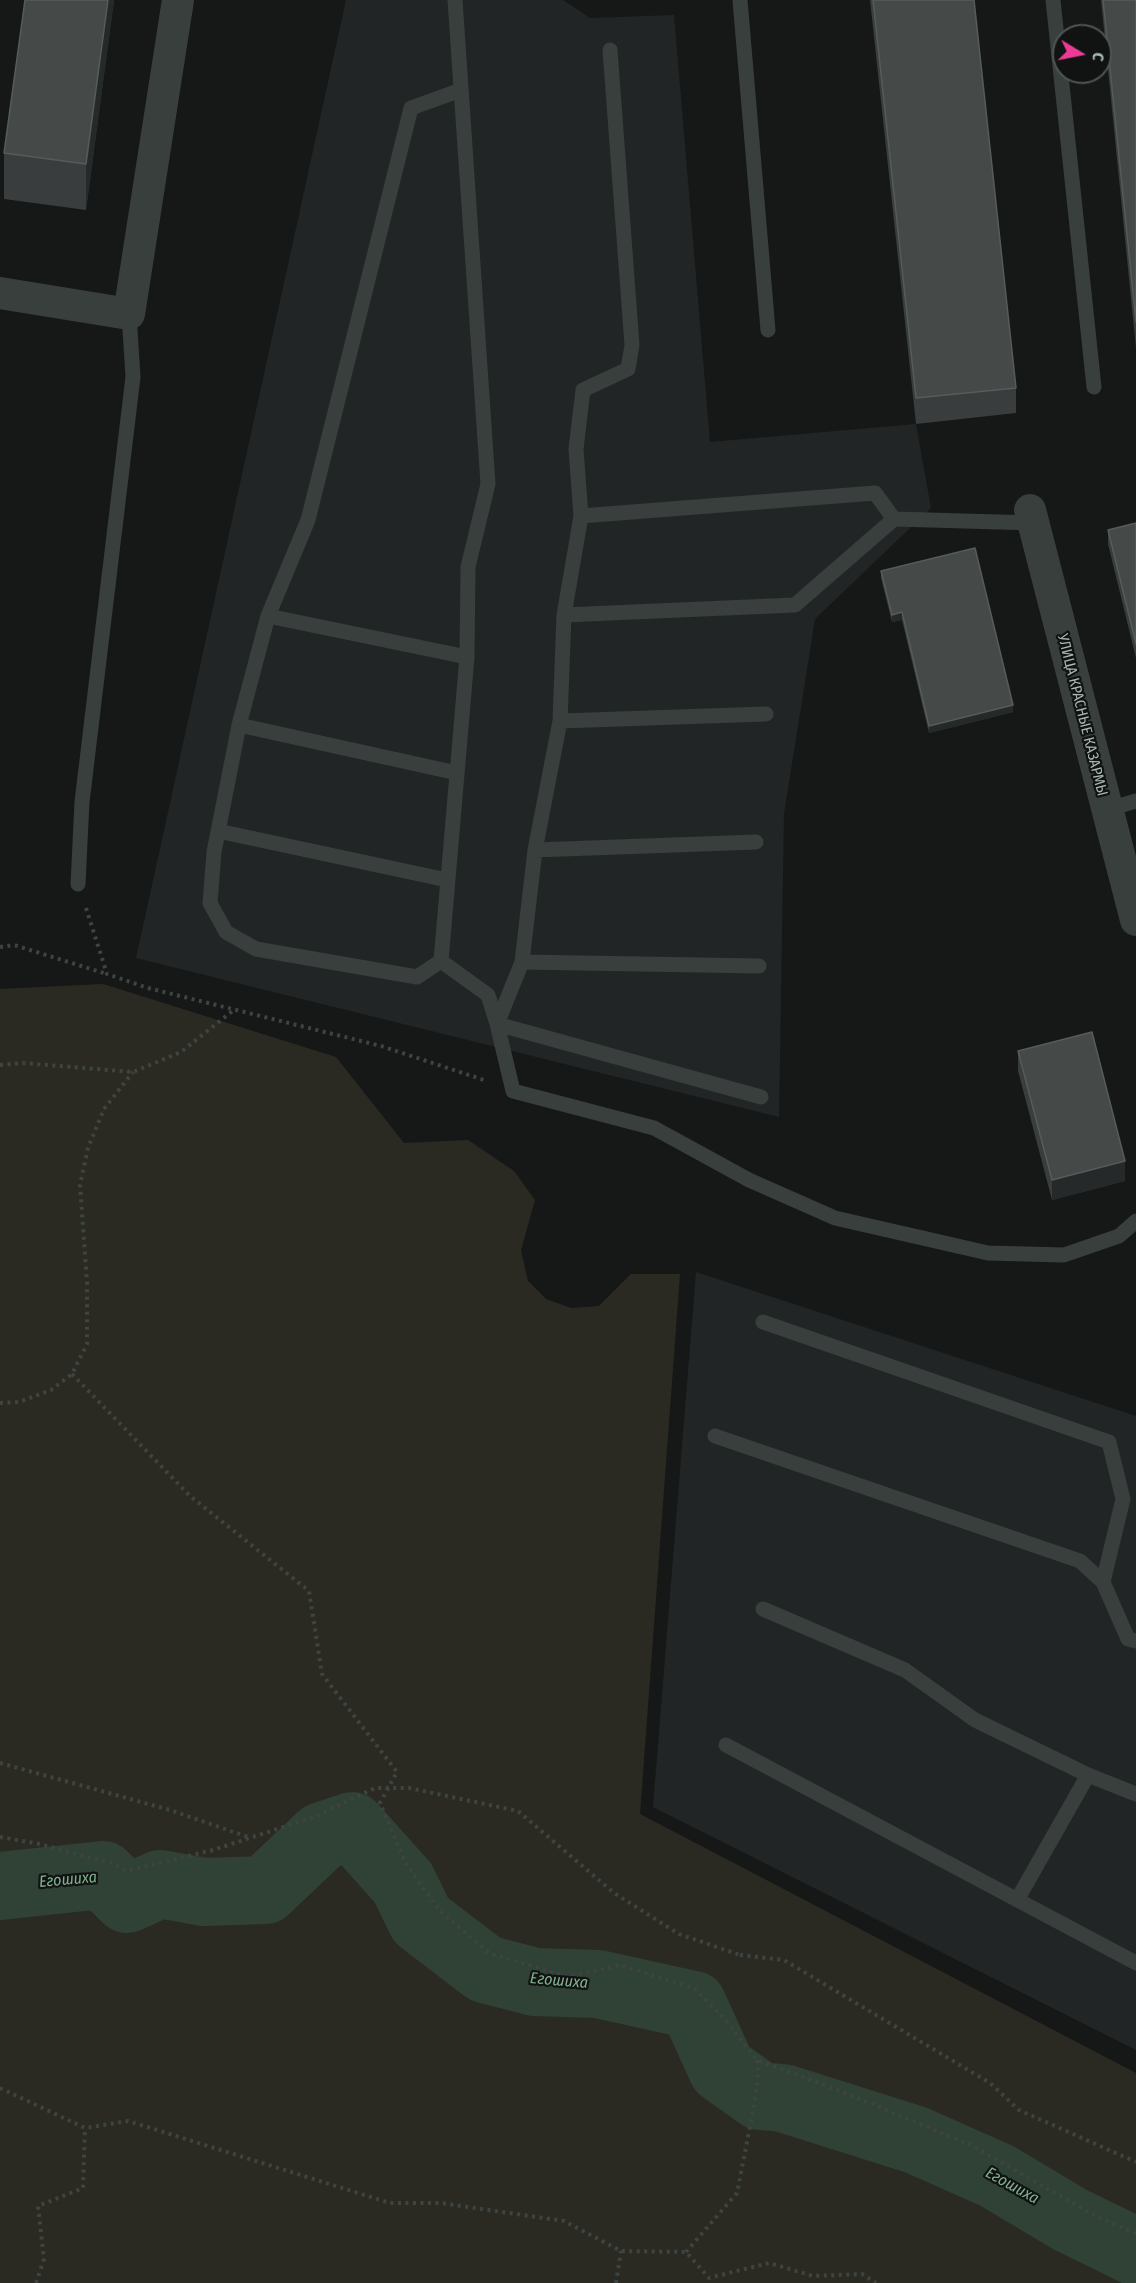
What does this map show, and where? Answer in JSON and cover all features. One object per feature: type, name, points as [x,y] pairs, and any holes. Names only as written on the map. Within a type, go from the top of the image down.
[{"type":"street","points":[[0,293],[129,314],[178,0]]},
{"type":"street","name":"УЛИЦА КРАСНЫЕ КАЗАРМЫ","points":[[1032,517],[1136,920]]},
{"type":"lane","points":[[441,961],[467,657],[468,567],[488,484],[455,0]]},
{"type":"lane","points":[[740,0],[768,330]]},
{"type":"lane","points":[[1053,0],[1094,387]]},
{"type":"lane","points":[[497,1024],[522,962],[535,850],[560,721],[564,615],[581,516],[576,449],[583,390],[628,369],[632,345],[610,50]]},
{"type":"lane","points":[[441,961],[417,978],[256,949],[226,932],[210,903],[214,852],[239,724],[268,616],[308,520],[411,108],[461,90]]},
{"type":"lane","points":[[78,885],[82,802],[133,376],[129,314]]},
{"type":"lane","points":[[581,516],[875,493],[894,519]]},
{"type":"lane","points":[[564,615],[795,605],[894,519],[1032,517]]},
{"type":"lane","points":[[268,616],[467,657]]},
{"type":"lane","points":[[560,721],[766,714]]},
{"type":"lane","points":[[239,724],[457,773]]},
{"type":"lane","points":[[1106,810],[1136,801]]},
{"type":"lane","points":[[218,831],[447,880]]},
{"type":"lane","points":[[535,850],[756,842]]},
{"type":"lane","points":[[441,961],[488,995],[513,1091],[654,1128],[749,1180],[834,1218],[988,1253],[1064,1256],[1119,1236],[1136,1221]]},
{"type":"lane","points":[[522,962],[759,966]]},
{"type":"lane","points":[[497,1024],[761,1097]]},
{"type":"lane","points":[[763,1322],[1109,1442],[1123,1499],[1103,1582]]},
{"type":"lane","points":[[715,1436],[1080,1561],[1103,1582],[1128,1639],[1136,1641]]},
{"type":"lane","points":[[763,1609],[905,1670],[975,1720],[1088,1775],[1136,1794]]},
{"type":"lane","points":[[726,1744],[1136,1963]]},
{"type":"lane","points":[[1017,1900],[1088,1775]]},
{"type":"path","points":[[78,885],[107,974]]},
{"type":"path","points":[[0,947],[14,945],[148,987],[381,1046],[513,1091]]},
{"type":"path","points":[[0,1065],[22,1063],[133,1072],[181,1052],[236,1009]]},
{"type":"path","points":[[0,1403],[19,1402],[51,1390],[72,1374],[87,1344],[87,1282],[80,1185],[88,1148],[104,1109],[133,1072]]},
{"type":"path","points":[[72,1374],[190,1497],[309,1591],[322,1674],[397,1772],[380,1803],[405,1864],[440,1911],[489,1953],[568,1977],[620,1965],[695,1989],[724,2018],[756,2060],[758,2075],[754,2106],[737,2193],[686,2252]]},
{"type":"path","points":[[0,1763],[170,1810],[251,1838]]},
{"type":"path","points":[[0,1837],[39,1844],[111,1863],[127,1871],[213,1850],[314,1817],[375,1788],[409,1788],[518,1811],[614,1893],[679,1934],[740,1955],[784,1960],[990,2082],[1019,2110],[1136,2162]]},
{"type":"path","points":[[756,2060],[838,2090],[973,2146],[1090,2213],[1136,2234]]},
{"type":"path","points":[[0,2088],[86,2128],[128,2121],[390,2203],[441,2203],[564,2221],[621,2251],[686,2252],[709,2278],[769,2263],[813,2276],[862,2274],[876,2283]]},
{"type":"path","points":[[36,2283],[44,2259],[38,2206],[82,2188],[86,2128]]},
{"type":"path","points":[[616,2283],[621,2251]]},
{"type":"shaded area","points":[[346,0],[563,0],[590,18],[674,15],[710,442],[916,424],[931,508],[815,619],[784,814],[779,1117],[136,958]]},
{"type":"shaded area","points":[[103,984],[336,1057],[404,1143],[468,1140],[514,1171],[535,1200],[521,1250],[528,1281],[546,1299],[571,1308],[599,1306],[631,1274],[680,1274],[640,1814],[1136,2073],[1136,2283],[0,2283],[0,989]]},
{"type":"shaded area","points":[[696,1272],[1136,1416],[1136,2050],[653,1807]]},
{"type":"building","points":[[25,0],[108,0],[86,164],[4,153]]},
{"type":"building","points":[[873,0],[974,0],[1016,388],[916,398]]},
{"type":"building","points":[[1103,0],[1136,0],[1136,322],[1112,84],[1112,24],[1105,24]]},
{"type":"building","points":[[1136,523],[1136,644],[1108,530]]},
{"type":"building","points":[[975,548],[1013,705],[929,726],[902,612],[892,615],[881,571]]},
{"type":"building","points":[[1092,1032],[1125,1161],[1052,1180],[1018,1051]]},
{"type":"waterway","name":"Егошиха","points":[[0,1886],[103,1875],[127,1899],[160,1884],[204,1892],[265,1890],[322,1836],[352,1826],[403,1883],[421,1920],[485,1969],[535,1982],[598,1984],[693,2005],[722,2069],[760,2096],[783,2098],[916,2140],[997,2176],[1069,2219],[1136,2252]]}]
